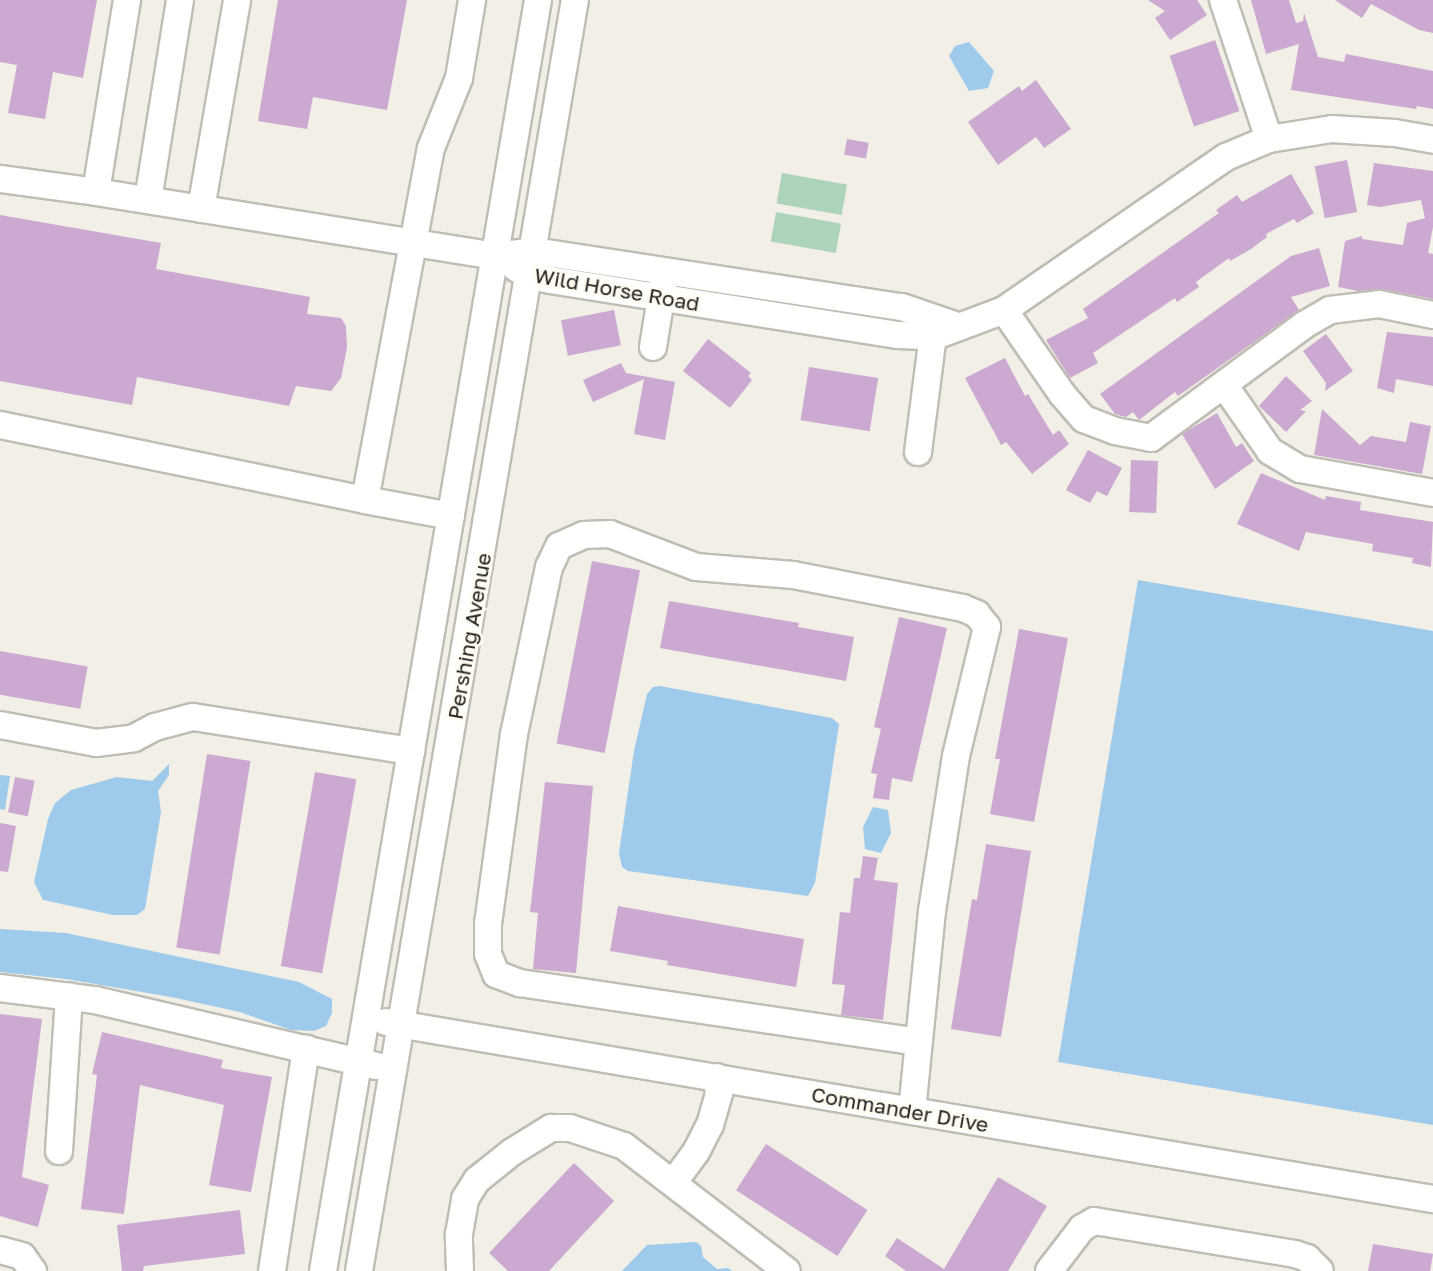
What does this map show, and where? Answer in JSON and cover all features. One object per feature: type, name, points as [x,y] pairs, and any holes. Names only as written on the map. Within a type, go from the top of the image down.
[{"type":"street","points":[[96,192],[127,0]]},
{"type":"street","points":[[148,200],[180,0]]},
{"type":"street","points":[[201,209],[237,0]]},
{"type":"street","points":[[365,500],[431,148],[459,78],[472,0]]},
{"type":"street","name":"Pershing Avenue","points":[[323,1271],[538,0]]},
{"type":"street","name":"Pershing Avenue","points":[[359,1271],[575,0]]},
{"type":"street","points":[[1223,0],[1269,139]]},
{"type":"street","name":"Wild Horse Road","points":[[0,179],[495,256],[661,297],[897,335],[943,327],[1004,310],[1226,157],[1269,139],[1332,129],[1395,133],[1433,140]]},
{"type":"street","name":"Wild Horse Road","points":[[532,263],[665,271],[902,307],[943,327]]},
{"type":"street","points":[[653,347],[665,271]]},
{"type":"street","points":[[1004,310],[1062,394],[1084,419],[1115,431],[1151,438],[1304,324],[1330,310],[1378,304],[1433,315]]},
{"type":"street","points":[[918,452],[943,327]]},
{"type":"street","points":[[1224,385],[1270,451],[1300,469],[1433,494]]},
{"type":"street","points":[[0,425],[451,516]]},
{"type":"street","points":[[912,1111],[921,1033],[932,911],[956,756],[987,627],[976,614],[962,608],[793,575],[696,567],[610,534],[584,535],[559,546],[550,567],[513,734],[488,923],[488,954],[496,974],[520,983],[869,1035],[921,1033]]},
{"type":"street","points":[[0,725],[96,743],[134,738],[155,727],[193,717],[411,751]]},
{"type":"street","points":[[0,988],[69,996],[395,1070]]},
{"type":"street","points":[[59,1151],[69,996]]},
{"type":"street","name":"Commander Drive","points":[[367,1019],[1433,1199]]},
{"type":"street","points":[[272,1271],[306,1049]]},
{"type":"street","points":[[674,1182],[696,1152],[710,1125],[719,1094],[717,1077]]},
{"type":"street","points":[[460,1271],[459,1234],[466,1199],[477,1180],[512,1152],[551,1129],[570,1128],[624,1146],[787,1271]]},
{"type":"street","points":[[1049,1271],[1082,1228],[1094,1221],[1295,1254],[1307,1258],[1320,1271]]},
{"type":"street","points":[[0,1250],[22,1256],[33,1271]]},
{"type":"green space","points":[[782,173],[847,184],[842,215],[777,204]]},
{"type":"green space","points":[[776,212],[841,223],[836,253],[771,242]]},
{"type":"water","points":[[969,42],[994,71],[988,88],[969,91],[949,56],[955,46]]},
{"type":"water","points":[[1138,580],[1433,631],[1433,1125],[1058,1062]]},
{"type":"water","points":[[660,686],[832,718],[839,724],[815,883],[808,896],[628,871],[622,867],[619,853],[634,751],[647,694],[653,687]]},
{"type":"water","points":[[169,764],[169,775],[158,791],[161,812],[145,909],[137,915],[113,915],[43,900],[34,882],[48,819],[55,803],[71,790],[117,777],[152,781]]},
{"type":"water","points":[[0,775],[10,776],[5,810],[0,809]]},
{"type":"water","points":[[873,807],[888,810],[891,833],[881,853],[865,849],[863,827]]},
{"type":"water","points":[[0,929],[66,933],[299,982],[332,999],[332,1013],[326,1026],[314,1031],[291,1030],[240,1012],[171,997],[66,979],[0,972]]},
{"type":"water","points":[[696,1242],[701,1246],[703,1257],[717,1269],[728,1268],[732,1271],[622,1271],[647,1245]]},
{"type":"building","points":[[0,0],[97,0],[83,78],[53,72],[45,119],[8,113],[17,65],[0,62]]},
{"type":"building","points":[[278,0],[407,0],[387,110],[313,97],[307,129],[258,121]]},
{"type":"building","points":[[1148,0],[1197,0],[1207,15],[1170,40],[1155,18],[1165,11]]},
{"type":"building","points":[[1251,0],[1289,0],[1296,23],[1303,21],[1304,13],[1318,57],[1344,62],[1346,54],[1433,71],[1433,109],[1417,106],[1416,109],[1291,90],[1299,44],[1266,54]]},
{"type":"building","points":[[1335,0],[1433,0],[1433,33],[1419,30],[1371,4],[1362,18]]},
{"type":"building","points":[[1215,40],[1239,111],[1194,127],[1170,56]]},
{"type":"building","points":[[1036,80],[1071,129],[1044,148],[1036,137],[998,165],[968,122],[1019,86],[1022,91]]},
{"type":"building","points":[[847,139],[869,143],[866,159],[844,155]]},
{"type":"building","points":[[1347,160],[1357,212],[1325,218],[1315,166]]},
{"type":"building","points":[[1374,163],[1433,171],[1433,227],[1428,253],[1433,254],[1433,299],[1382,289],[1358,291],[1338,287],[1345,241],[1362,236],[1362,239],[1403,245],[1407,223],[1425,218],[1421,200],[1380,207],[1367,205]]},
{"type":"building","points":[[1291,174],[1314,213],[1297,223],[1294,219],[1266,234],[1267,237],[1251,249],[1230,261],[1229,258],[1196,282],[1199,287],[1177,302],[1175,298],[1093,353],[1098,363],[1070,378],[1046,340],[1088,318],[1083,309],[1219,213],[1216,210],[1237,195],[1242,202]]},
{"type":"building","points":[[0,215],[161,243],[156,269],[310,297],[307,314],[341,318],[346,326],[347,348],[341,378],[331,391],[296,386],[289,406],[137,377],[132,405],[0,381]]},
{"type":"building","points":[[1319,248],[1330,286],[1291,297],[1299,310],[1178,396],[1175,392],[1139,420],[1133,412],[1126,417],[1115,414],[1100,394],[1291,256]]},
{"type":"building","points":[[614,310],[621,345],[568,356],[561,320]]},
{"type":"building","points":[[1387,332],[1433,337],[1433,386],[1396,379],[1394,393],[1377,388]]},
{"type":"building","points":[[1326,334],[1353,371],[1325,391],[1326,383],[1303,351]]},
{"type":"building","points":[[708,339],[751,373],[748,376],[752,380],[730,408],[683,371]]},
{"type":"building","points":[[1005,358],[1025,396],[1028,394],[1053,435],[1059,430],[1069,444],[1032,474],[1006,442],[1001,445],[965,378]]},
{"type":"building","points":[[621,363],[626,373],[675,382],[665,440],[634,434],[644,379],[593,402],[583,380]]},
{"type":"building","points":[[809,367],[878,378],[870,431],[801,420]]},
{"type":"building","points":[[1286,376],[1312,401],[1300,410],[1306,411],[1286,432],[1259,406]]},
{"type":"building","points":[[1322,409],[1360,445],[1371,436],[1406,442],[1410,422],[1431,426],[1422,474],[1314,455]]},
{"type":"building","points":[[1217,413],[1236,447],[1242,443],[1254,461],[1215,489],[1182,434]]},
{"type":"building","points":[[1088,450],[1122,468],[1107,496],[1097,491],[1090,503],[1066,490]]},
{"type":"building","points":[[1131,460],[1158,461],[1156,513],[1129,512]]},
{"type":"building","points":[[1261,473],[1325,500],[1326,496],[1361,502],[1360,510],[1433,522],[1431,567],[1412,563],[1413,558],[1372,551],[1373,544],[1306,532],[1299,551],[1237,524]]},
{"type":"building","points":[[592,561],[640,570],[605,753],[557,744]]},
{"type":"building","points":[[669,601],[799,623],[798,627],[854,637],[846,681],[660,648]]},
{"type":"building","points":[[899,617],[947,628],[912,782],[892,778],[889,800],[873,798],[877,774],[871,773],[881,729],[874,727]]},
{"type":"building","points":[[1019,629],[1068,638],[1034,822],[990,814],[1000,759],[995,759]]},
{"type":"building","points":[[0,651],[88,666],[80,709],[0,695]]},
{"type":"building","points":[[207,754],[250,761],[220,954],[176,948]]},
{"type":"building","points":[[315,772],[356,779],[322,973],[281,966]]},
{"type":"building","points":[[15,777],[35,781],[28,816],[8,812]]},
{"type":"building","points":[[545,782],[593,786],[576,973],[533,969],[538,913],[530,912]]},
{"type":"building","points":[[0,823],[16,826],[8,872],[0,871]]},
{"type":"building","points":[[986,844],[1031,851],[1001,1037],[951,1029],[972,899],[977,900]]},
{"type":"building","points":[[863,856],[878,858],[874,880],[898,883],[883,1020],[841,1015],[845,985],[832,984],[840,912],[850,913],[854,878],[860,878]]},
{"type":"building","points":[[618,906],[804,939],[796,987],[667,965],[668,961],[610,951]]},
{"type":"building","points":[[0,1014],[42,1019],[22,1177],[49,1185],[38,1227],[0,1216]]},
{"type":"building","points":[[102,1032],[223,1060],[221,1068],[272,1077],[251,1192],[209,1185],[224,1105],[140,1085],[124,1214],[81,1209],[97,1075],[92,1074]]},
{"type":"building","points":[[766,1144],[867,1210],[838,1256],[736,1190]]},
{"type":"building","points":[[574,1163],[614,1201],[549,1271],[508,1271],[489,1253]]},
{"type":"building","points":[[998,1177],[1047,1206],[1008,1271],[906,1271],[885,1256],[897,1238],[944,1269]]},
{"type":"building","points":[[240,1210],[245,1254],[144,1266],[143,1271],[122,1271],[117,1225]]},
{"type":"building","points":[[1373,1244],[1433,1254],[1430,1271],[1368,1271]]}]
